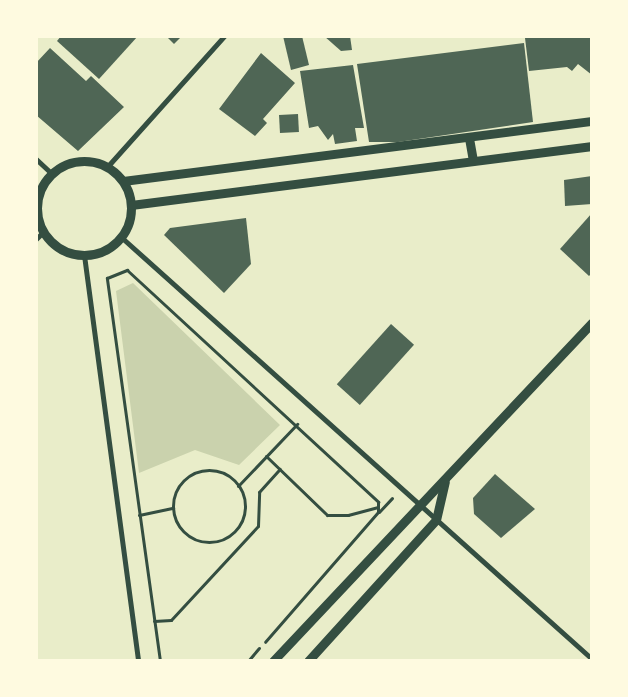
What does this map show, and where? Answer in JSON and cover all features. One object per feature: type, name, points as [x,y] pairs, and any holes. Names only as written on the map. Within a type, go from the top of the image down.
[{"type":"street","points":[[107,167],[224,36]]},
{"type":"street","points":[[122,181],[469,138],[592,120]]},
{"type":"street","points":[[469,138],[473,161]]},
{"type":"street","points":[[131,205],[592,146]]},
{"type":"street","points":[[36,159],[52,174]]},
{"type":"street","points":[[78,162],[107,167],[122,181],[131,205],[121,237],[98,253],[84,255],[61,248],[43,232],[37,213],[38,193],[52,174],[78,162]]},
{"type":"street","points":[[36,239],[43,232]]},
{"type":"street","points":[[121,237],[592,659]]},
{"type":"street","points":[[84,255],[138,661]]},
{"type":"street","points":[[273,661],[417,503],[445,482],[592,322]]},
{"type":"street","points":[[308,661],[436,520],[445,482]]},
{"type":"path","points":[[160,661],[107,278],[127,270],[297,424],[378,507]]},
{"type":"path","points":[[238,486],[297,424]]},
{"type":"path","points":[[266,456],[327,515],[348,515],[378,507]]},
{"type":"path","points":[[154,621],[171,620],[258,526],[259,492],[280,469]]},
{"type":"path","points":[[216,470],[238,486],[245,504],[242,520],[233,533],[219,540],[203,541],[189,535],[178,524],[173,508],[175,492],[185,478],[199,471],[216,470]]},
{"type":"path","points":[[248,661],[378,512],[378,507]]},
{"type":"path","points":[[139,515],[173,508]]},
{"type":"green space","points":[[133,283],[280,425],[239,465],[195,450],[139,473],[116,291]]},
{"type":"building","points":[[61,36],[138,36],[99,79],[57,41]]},
{"type":"building","points":[[166,36],[182,36],[174,44]]},
{"type":"building","points":[[283,36],[302,36],[309,65],[291,70]]},
{"type":"building","points":[[324,36],[350,36],[352,50],[341,51]]},
{"type":"building","points":[[592,36],[592,75],[578,64],[572,71],[567,67],[529,71],[525,38]]},
{"type":"building","points":[[524,43],[533,122],[398,142],[369,142],[357,64]]},
{"type":"building","points":[[50,48],[86,81],[91,76],[124,107],[78,151],[36,115],[36,63]]},
{"type":"building","points":[[261,53],[295,83],[263,119],[267,123],[255,136],[219,109]]},
{"type":"building","points":[[353,65],[364,128],[355,128],[357,141],[335,144],[333,134],[328,140],[318,126],[309,128],[300,71]]},
{"type":"building","points":[[298,114],[299,132],[280,133],[279,115]]},
{"type":"building","points":[[592,176],[592,204],[565,206],[564,180]]},
{"type":"building","points":[[592,213],[592,273],[589,276],[560,249]]},
{"type":"building","points":[[246,218],[251,264],[224,293],[164,235],[170,228]]},
{"type":"building","points":[[391,324],[414,345],[360,405],[337,384]]},
{"type":"building","points":[[495,474],[535,509],[501,538],[474,514],[473,498]]}]
